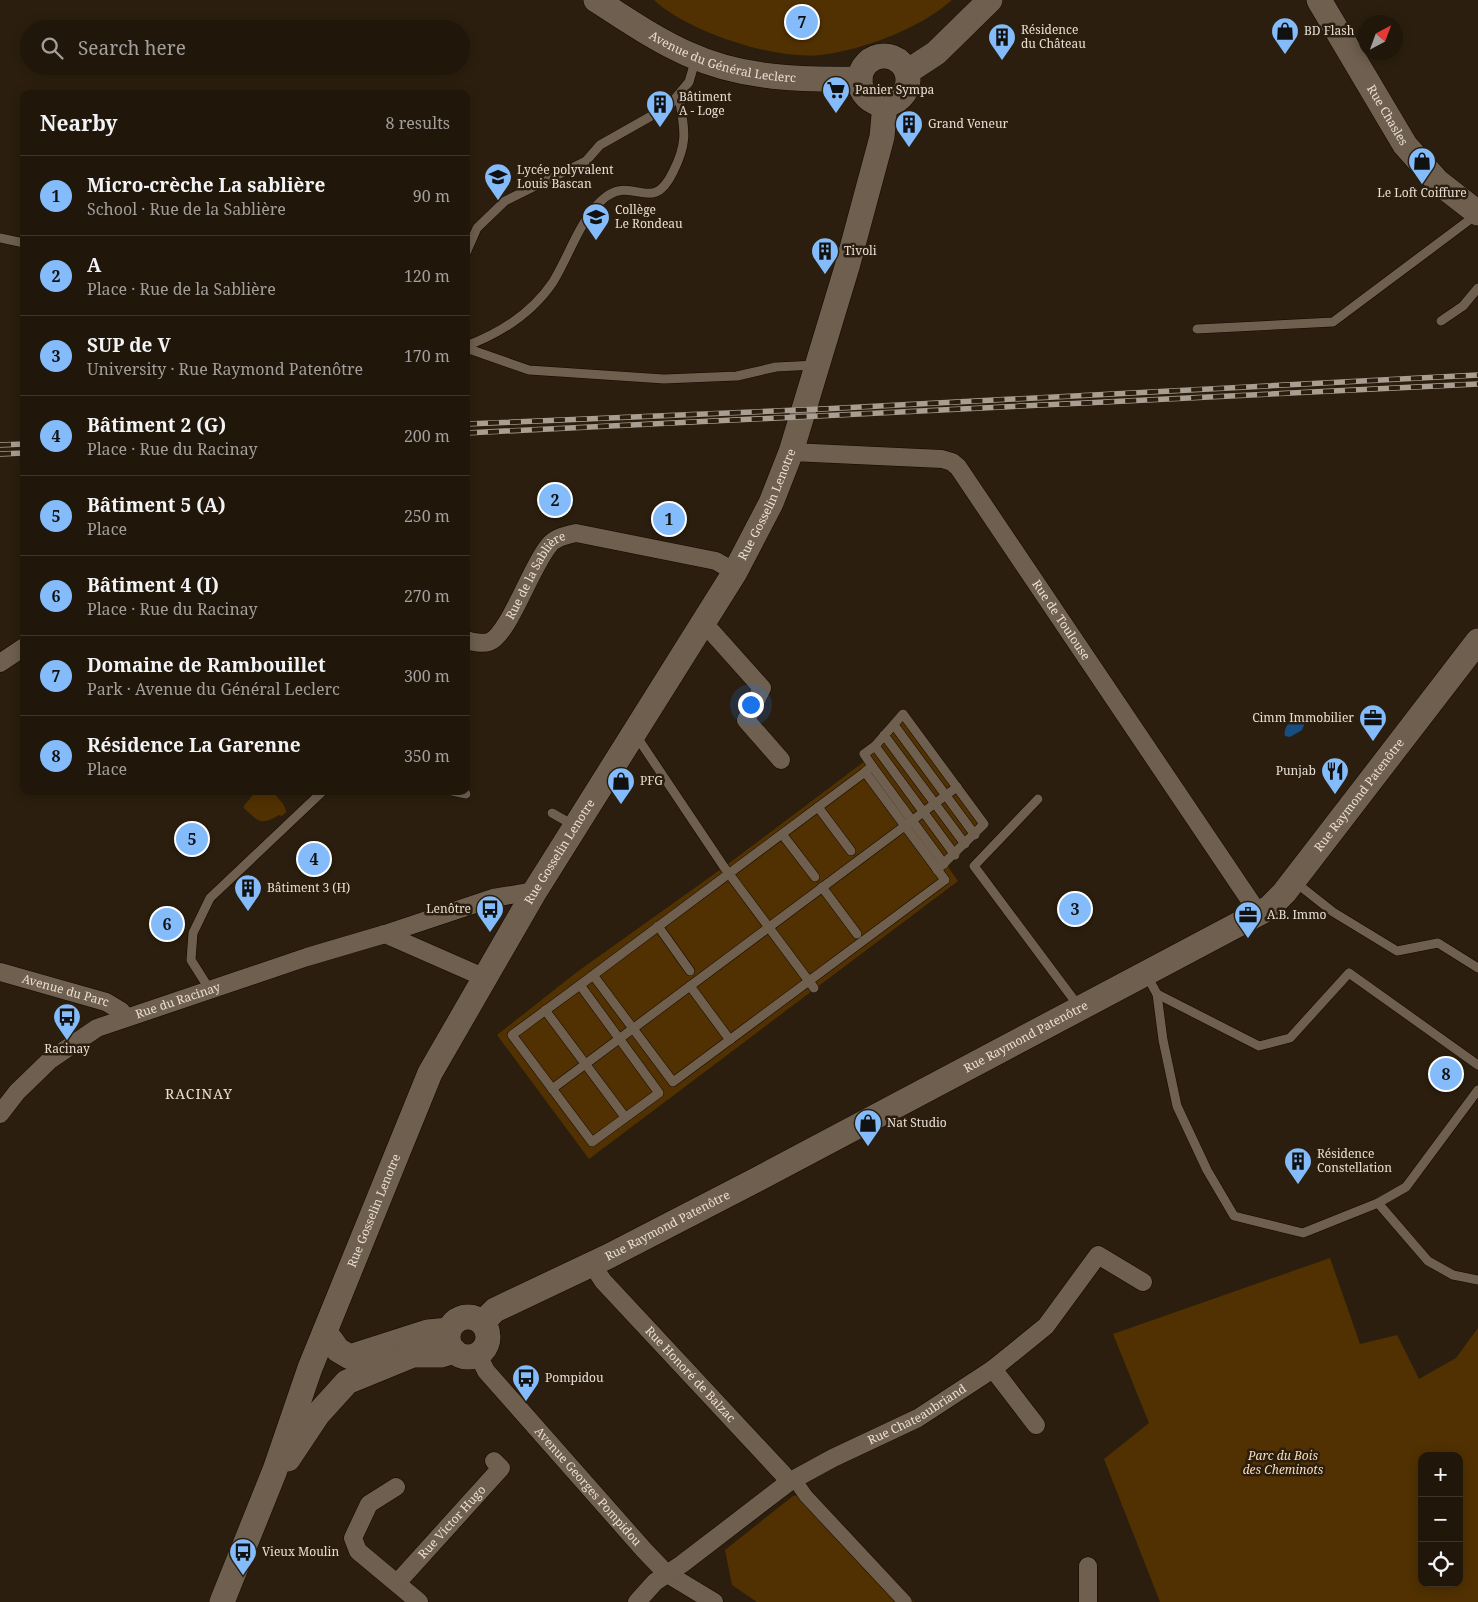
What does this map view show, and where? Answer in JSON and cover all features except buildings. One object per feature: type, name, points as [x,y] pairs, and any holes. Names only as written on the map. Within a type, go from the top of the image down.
[{"type":"main road","name":"Avenue du Général Leclerc","points":[[596,0],[672,47],[696,58],[758,75],[810,80],[860,79]]},
{"type":"main road","points":[[907,72],[936,53],[990,0]]},
{"type":"main road","name":"Rue Chasles","points":[[1319,0],[1405,145],[1438,182],[1478,213]]},
{"type":"main road","points":[[880,56],[895,58],[902,62],[907,72],[908,85],[900,98],[886,104],[870,99],[864,94],[860,79],[866,64],[880,56]]},
{"type":"main road","name":"Rue Gosselin Lenotre","points":[[222,1602],[275,1470],[310,1368],[430,1073],[534,891],[734,572],[770,503],[791,452],[817,365],[882,137],[886,104]]},
{"type":"main road","name":"Rue Raymond Patenôtre","points":[[483,1322],[495,1310],[592,1264],[758,1179],[1080,1008],[1151,984],[1269,908],[1294,881],[1478,641]]},
{"type":"main road","points":[[275,1470],[290,1458],[318,1414],[343,1386],[413,1354],[441,1355],[451,1341],[452,1325],[461,1318],[473,1317],[483,1322],[489,1335],[488,1342],[478,1355],[465,1357],[451,1341],[428,1332],[371,1352],[350,1357],[338,1350],[325,1332]]},
{"type":"main road","points":[[310,1368],[339,1371],[368,1357],[371,1352]]},
{"type":"main road","points":[[310,1368],[322,1382],[343,1386]]},
{"type":"street","name":"Rue de Toulouse","points":[[791,452],[942,459],[952,462],[958,467],[1259,914]]},
{"type":"street","name":"Rue de la Sablière","points":[[470,641],[489,642],[502,632],[528,580],[551,543],[562,536],[576,534],[716,560],[734,572]]},
{"type":"street","points":[[704,622],[762,688],[746,720],[781,760]]},
{"type":"street","points":[[0,663],[20,653]]},
{"type":"street","name":"Rue du Racinay","points":[[0,1114],[17,1092],[50,1060],[97,1028],[307,957],[493,898],[534,891]]},
{"type":"street","points":[[384,934],[484,977]]},
{"type":"street","name":"Avenue du Parc","points":[[0,972],[106,1002],[121,1011],[126,1017]]},
{"type":"street","name":"Rue Chateaubriand","points":[[666,1573],[682,1564],[792,1481],[833,1458],[918,1418],[993,1369],[1046,1326],[1098,1254],[1143,1282]]},
{"type":"street","name":"Rue Honoré de Balzac","points":[[592,1264],[603,1280],[792,1481]]},
{"type":"street","name":"Avenue Georges Pompidou","points":[[478,1355],[486,1372],[527,1420],[666,1573],[714,1602]]},
{"type":"street","points":[[993,1369],[1036,1425]]},
{"type":"street","name":"Rue Victor Hugo","points":[[397,1583],[501,1468],[494,1461]]},
{"type":"street","points":[[792,1481],[905,1602]]},
{"type":"street","points":[[396,1487],[369,1504],[353,1538],[358,1551],[419,1602]]},
{"type":"street","points":[[1088,1566],[1088,1602]]},
{"type":"street","points":[[637,1602],[654,1582],[666,1573]]},
{"type":"lane","points":[[470,244],[477,228],[505,201],[586,160],[600,145],[669,106],[689,82],[696,58]]},
{"type":"lane","points":[[470,345],[488,338],[522,317],[552,282],[587,215],[610,192],[623,189],[650,195],[659,192],[673,173],[686,138],[679,96]]},
{"type":"lane","points":[[1197,329],[1333,322],[1478,213]]},
{"type":"lane","points":[[0,238],[20,241]]},
{"type":"lane","points":[[1441,321],[1463,306],[1478,288]]},
{"type":"lane","points":[[470,348],[529,370],[664,379],[737,376],[776,367],[817,365]]},
{"type":"lane","points":[[593,975],[673,1082],[730,1040],[811,985],[945,880],[941,867],[869,769],[864,754],[875,746],[903,714],[984,824],[941,867]]},
{"type":"lane","points":[[894,725],[974,835]]},
{"type":"lane","points":[[632,735],[641,743],[729,873],[811,985]]},
{"type":"lane","points":[[884,735],[965,844]]},
{"type":"lane","points":[[875,746],[955,855]]},
{"type":"lane","points":[[580,984],[660,1093],[592,1142],[512,1035],[545,1010],[869,769]]},
{"type":"lane","points":[[552,1089],[957,787]]},
{"type":"lane","points":[[210,990],[191,960],[193,933],[210,898],[319,795]]},
{"type":"lane","points":[[1038,799],[974,866],[1080,1008]]},
{"type":"lane","points":[[818,807],[851,851]]},
{"type":"lane","points":[[552,813],[575,826]]},
{"type":"lane","points":[[782,834],[815,877]]},
{"type":"lane","points":[[1294,881],[1333,912],[1397,951],[1438,943],[1478,968]]},
{"type":"lane","points":[[822,887],[857,934]]},
{"type":"lane","points":[[658,926],[690,971]]},
{"type":"lane","points":[[1151,984],[1259,1046],[1290,1038],[1349,974],[1478,1065]]},
{"type":"lane","points":[[1151,984],[1177,1106],[1207,1170],[1234,1216],[1303,1233],[1378,1203],[1406,1187],[1478,1090]]},
{"type":"lane","points":[[690,986],[730,1040]]},
{"type":"lane","points":[[545,1010],[625,1118]]},
{"type":"lane","points":[[1378,1203],[1428,1261],[1454,1275],[1478,1280]]},
{"type":"green space","points":[[654,0],[952,0],[924,20],[872,43],[820,55],[801,55],[756,48],[709,33],[669,12]]},
{"type":"green space","points":[[903,711],[987,824],[948,867],[958,881],[589,1159],[497,1035],[577,972],[724,867],[865,761],[870,747]]},
{"type":"green space","points":[[253,795],[276,795],[286,812],[282,816],[279,815],[273,819],[263,821],[256,818],[243,807]]},
{"type":"green space","name":"Parc du Bois des Cheminots","points":[[1330,1258],[1360,1344],[1397,1335],[1419,1379],[1456,1358],[1478,1328],[1478,1602],[1160,1602],[1104,1459],[1149,1423],[1113,1334]]},
{"type":"green space","points":[[812,1493],[914,1602],[757,1602],[732,1585],[725,1550],[793,1496]]},
{"type":"water","points":[[1301,714],[1307,718],[1302,730],[1290,737],[1285,736],[1287,726]]},
{"type":"railway","points":[[470,424],[822,409],[1478,375]]},
{"type":"railway","points":[[470,433],[1478,384]]},
{"type":"railway","points":[[0,445],[20,444]]},
{"type":"railway","points":[[0,454],[20,453]]},
{"type":"place","name":"Domaine de Rambouillet","points":[[802,22]]},
{"type":"place","name":"BD Flash","points":[[1285,55]]},
{"type":"place","name":"Résidence du Château","points":[[1002,61]]},
{"type":"place","name":"Panier Sympa","points":[[836,114]]},
{"type":"place","name":"Bâtiment A - Loge","points":[[660,128]]},
{"type":"place","name":"Grand Veneur","points":[[909,148]]},
{"type":"place","name":"Le Loft Coiffure","points":[[1422,185]]},
{"type":"place","name":"Lycée polyvalent Louis Bascan","points":[[498,201]]},
{"type":"place","name":"Collège Le Rondeau","points":[[596,241]]},
{"type":"place","name":"Tivoli","points":[[825,275]]},
{"type":"place","name":"A","points":[[555,500]]},
{"type":"place","name":"Micro-crèche La sablière","points":[[669,519]]},
{"type":"place","name":"Cimm Immobilier","points":[[1373,742]]},
{"type":"place","name":"Punjab","points":[[1335,795]]},
{"type":"place","name":"PFG","points":[[621,805]]},
{"type":"place","name":"Bâtiment 5 (A)","points":[[192,839]]},
{"type":"place","name":"Bâtiment 2 (G)","points":[[314,859]]},
{"type":"place","name":"SUP de V","points":[[1075,909]]},
{"type":"place","name":"Bâtiment 3 (H)","points":[[248,912]]},
{"type":"place","name":"Bâtiment 4 (I)","points":[[167,924]]},
{"type":"place","name":"Lenôtre","points":[[490,933]]},
{"type":"place","name":"A.B. Immo","points":[[1248,939]]},
{"type":"place","name":"Racinay","points":[[67,1041]]},
{"type":"place","name":"Résidence La Garenne","points":[[1446,1074]]},
{"type":"place","name":"Nat Studio","points":[[868,1147]]},
{"type":"place","name":"Résidence Constellation","points":[[1298,1185]]},
{"type":"place","name":"Pompidou","points":[[526,1402]]},
{"type":"place","name":"Vieux Moulin","points":[[243,1576]]},
{"type":"district","name":"RACINAY","points":[[199,1094]]}]
